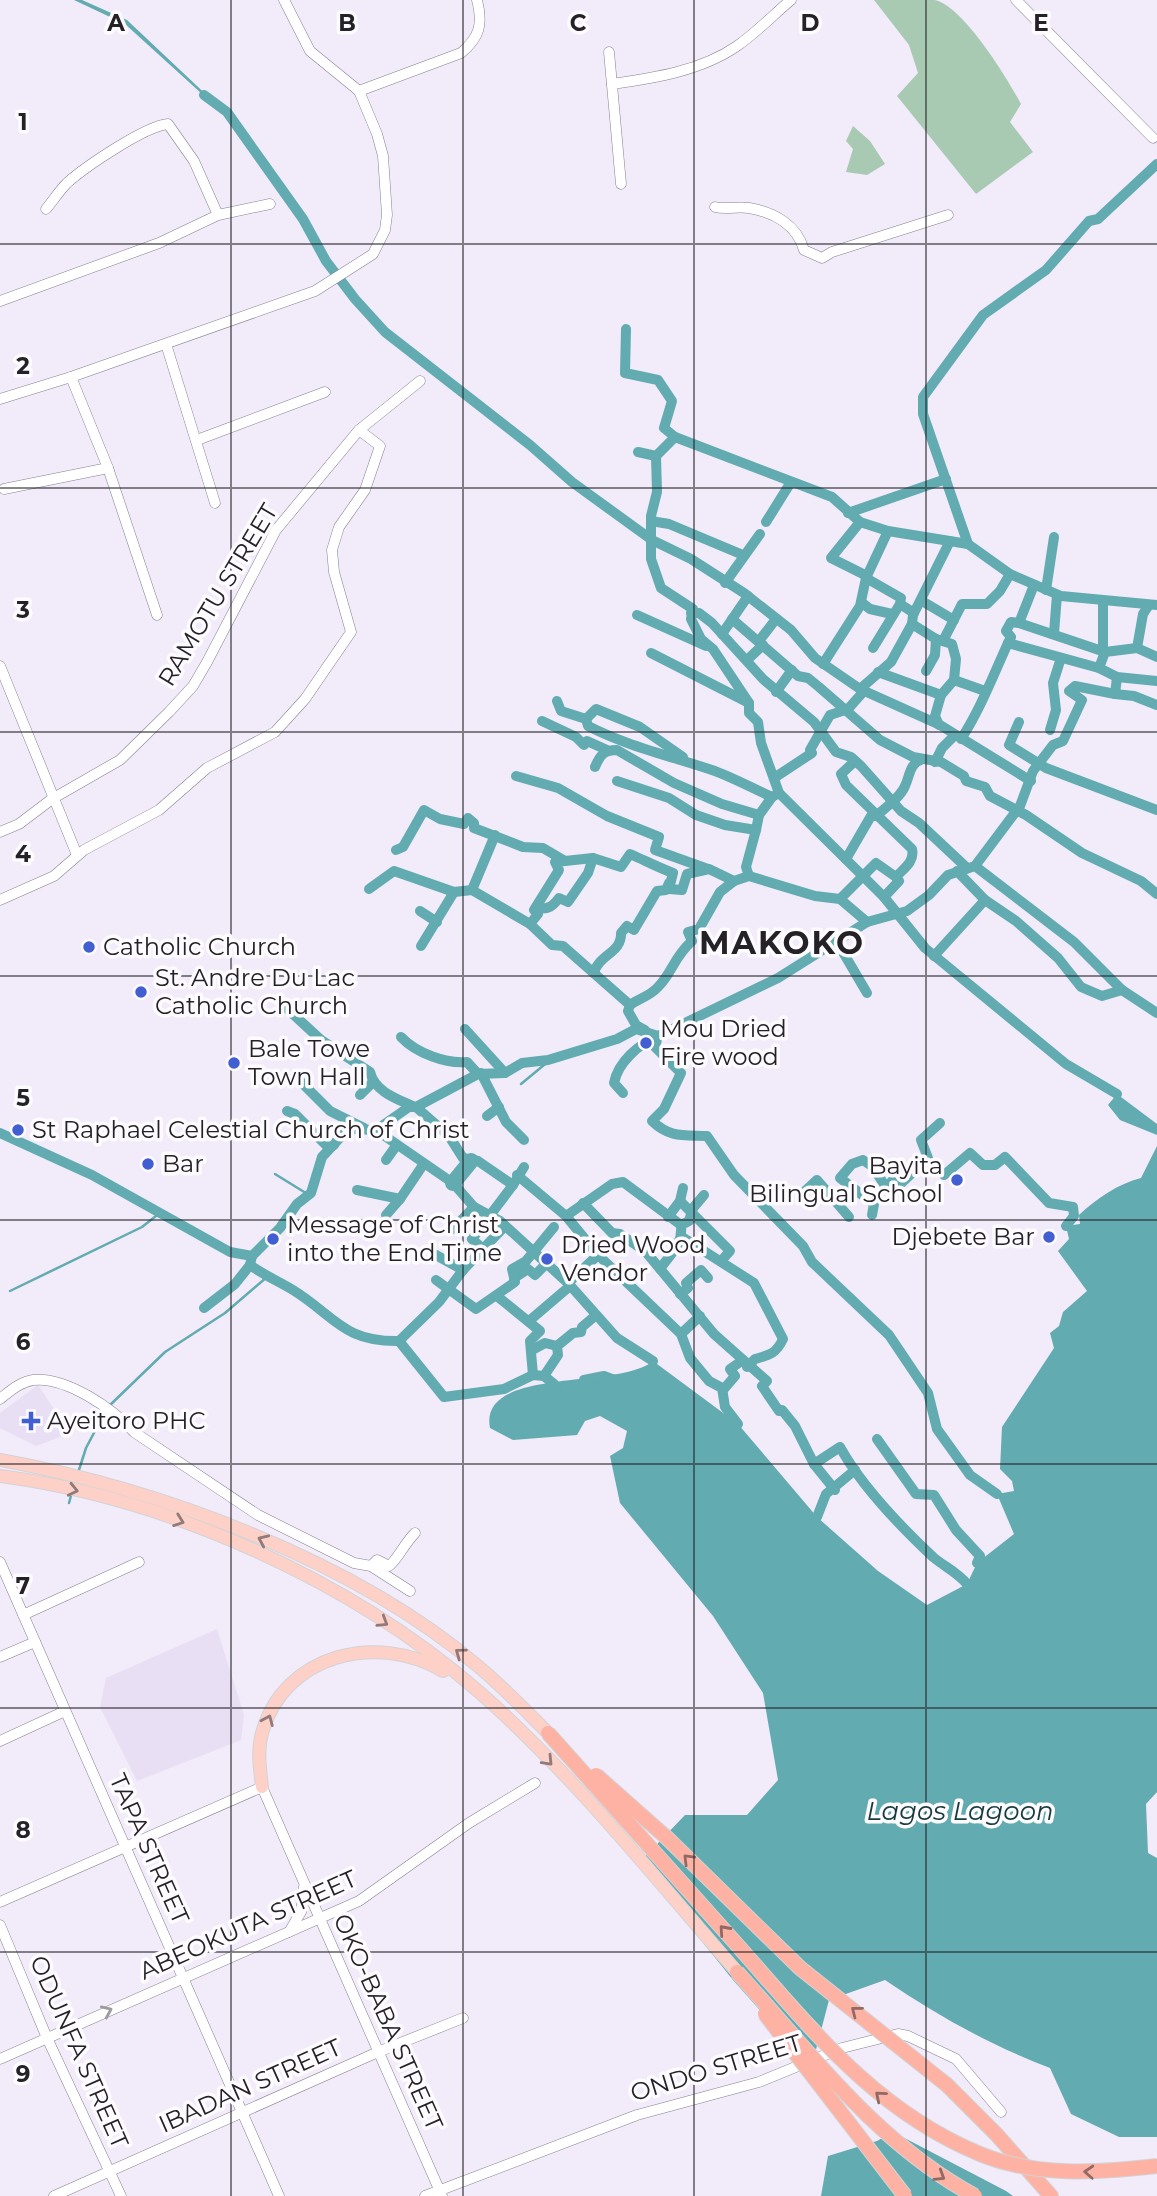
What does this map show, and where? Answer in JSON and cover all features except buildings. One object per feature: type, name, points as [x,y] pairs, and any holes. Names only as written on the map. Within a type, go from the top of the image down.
[{"type":"highway","points":[[548,1732],[667,1838],[800,1968],[947,2085],[997,2135],[1051,2196]]},
{"type":"highway","points":[[548,1732],[822,2040],[879,2096],[922,2127],[982,2155],[1041,2170],[1101,2173],[1157,2166]]},
{"type":"highway","points":[[737,1972],[775,2028],[905,2196]]},
{"type":"highway","points":[[737,1972],[873,2122],[936,2175],[975,2196]]},
{"type":"main road","points":[[0,1460],[117,1485],[254,1535],[335,1575],[443,1640],[513,1697],[548,1732]]},
{"type":"main road","points":[[0,1476],[32,1480],[114,1500],[213,1534],[290,1568],[420,1646],[500,1712],[618,1836],[737,1972]]},
{"type":"main road","points":[[262,1787],[259,1763],[262,1734],[274,1705],[300,1675],[332,1658],[368,1651],[405,1654],[432,1665],[480,1693]]},
{"type":"street","points":[[0,399],[166,344],[324,286],[373,254],[385,230],[387,215],[383,156],[359,91],[310,51],[284,0]]},
{"type":"street","points":[[359,91],[461,53],[473,42],[480,30],[477,0]]},
{"type":"street","points":[[612,84],[687,69],[726,52],[790,0]]},
{"type":"street","points":[[1016,0],[1153,138]]},
{"type":"street","points":[[609,52],[621,184]]},
{"type":"street","points":[[46,209],[81,171],[135,138],[167,124],[194,161],[218,215]]},
{"type":"street","points":[[0,301],[159,243],[218,215],[270,204]]},
{"type":"street","points":[[715,208],[748,207],[783,220],[798,236],[804,250],[822,258],[832,252],[947,215]]},
{"type":"street","points":[[166,344],[215,503]]},
{"type":"street","points":[[71,377],[108,468],[156,615]]},
{"type":"street","name":"RAMOTU STREET","points":[[0,832],[19,824],[52,799],[120,760],[193,686],[276,530],[359,430],[420,381]]},
{"type":"street","points":[[197,440],[326,392]]},
{"type":"street","points":[[0,900],[54,876],[77,855],[159,810],[207,768],[275,732],[305,699],[351,632],[334,572],[332,550],[339,527],[365,490],[380,446],[359,430]]},
{"type":"street","points":[[4,489],[108,468]]},
{"type":"street","points":[[0,666],[77,855]]},
{"type":"street","points":[[0,1399],[20,1384],[35,1380],[60,1385],[103,1405],[119,1416],[134,1432],[258,1515],[354,1563],[371,1566],[410,1591]]},
{"type":"street","points":[[371,1566],[377,1560],[389,1566],[402,1545],[415,1534]]},
{"type":"street","name":"TAPA STREET","points":[[0,1562],[241,2115],[279,2196]]},
{"type":"street","points":[[23,1615],[139,1562]]},
{"type":"street","points":[[0,1657],[35,1642]]},
{"type":"street","points":[[0,1741],[65,1712]]},
{"type":"street","name":"ABEOKUTA STREET","points":[[0,2059],[359,1901],[387,1884],[469,1824],[534,1783]]},
{"type":"street","points":[[0,1902],[262,1787]]},
{"type":"street","name":"OKO-BABA STREET","points":[[262,1787],[441,2193]]},
{"type":"street","points":[[289,1932],[301,1912],[304,1887]]},
{"type":"street","name":"ODUNFA STREET","points":[[0,1925],[47,2038],[121,2196]]},
{"type":"street","name":"IBADAN STREET","points":[[54,2196],[378,2052],[463,2018]]},
{"type":"street","name":"ONDO STREET","points":[[425,2196],[441,2193],[637,2115],[759,2082],[842,2048],[898,2034],[908,2036],[956,2059],[1002,2112]]},
{"type":"shaded area","name":"Ayeitoro PHC","points":[[38,1385],[70,1433],[36,1446],[0,1428],[0,1413]]},
{"type":"shaded area","points":[[217,1629],[244,1715],[241,1740],[137,1781],[100,1707],[106,1678]]},
{"type":"green space","points":[[874,0],[935,0],[958,15],[984,45],[1021,104],[1010,122],[1033,152],[976,194],[897,96],[918,73],[909,45]]},
{"type":"green space","points":[[853,126],[870,141],[885,164],[867,175],[846,172],[853,149],[846,141]]},
{"type":"water","points":[[74,0],[82,0],[127,20],[214,102],[125,24]]},
{"type":"water","points":[[1117,1094],[1157,1124],[1157,1135],[1120,1120],[1108,1105]]},
{"type":"water","name":"Lagos Lagoon","points":[[1157,1146],[1157,1792],[1146,1804],[1148,1853],[1157,1858],[1157,2137],[1119,2137],[1071,2114],[1050,2068],[965,2029],[885,1980],[829,2000],[813,2061],[800,2055],[733,1980],[639,1863],[685,1815],[747,1815],[778,1780],[763,1693],[713,1616],[620,1503],[610,1456],[623,1448],[627,1431],[600,1416],[585,1421],[577,1435],[513,1440],[490,1428],[492,1409],[506,1395],[527,1387],[636,1370],[653,1361],[738,1424],[817,1517],[878,1571],[927,1605],[967,1584],[977,1563],[1014,1534],[997,1494],[1014,1491],[1012,1481],[1000,1469],[1002,1427],[1054,1348],[1050,1333],[1059,1326],[1063,1312],[1087,1291],[1058,1251],[1069,1239],[1066,1226],[1080,1224],[1079,1215],[1108,1192],[1141,1178]]},
{"type":"water","points":[[893,2132],[1013,2196],[821,2196],[828,2156],[877,2141]]},
{"type":"waterway","points":[[204,95],[227,112],[303,219],[326,261],[385,332],[530,445],[572,482],[652,540],[691,559],[744,593],[791,630],[815,658],[860,689],[891,662],[912,624]]},
{"type":"waterway","points":[[1157,164],[1098,219],[1089,221],[1046,270],[983,315],[923,397],[923,414],[968,544],[1010,574],[1061,596],[1157,605]]},
{"type":"waterway","points":[[626,329],[625,373],[658,380],[672,401],[664,428],[675,437]]},
{"type":"waterway","points":[[638,452],[656,456],[675,437],[832,497],[860,522],[888,531],[968,544]]},
{"type":"waterway","points":[[656,456],[657,492],[651,516],[651,559],[661,588],[693,609],[691,619],[701,639],[713,649],[749,703],[749,713],[758,722],[761,743],[779,793],[884,897],[925,948],[1066,1064],[1117,1094]]},
{"type":"waterway","points":[[848,513],[946,479]]},
{"type":"waterway","points":[[766,522],[791,482]]},
{"type":"waterway","points":[[651,521],[669,524],[743,555]]},
{"type":"waterway","points":[[860,522],[831,558],[867,576]]},
{"type":"waterway","points":[[823,664],[860,606],[866,578],[888,531]]},
{"type":"waterway","points":[[725,583],[760,534]]},
{"type":"waterway","points":[[1046,590],[1054,537]]},
{"type":"waterway","points":[[950,541],[913,615],[912,624],[936,639],[952,644],[956,659],[954,680]]},
{"type":"waterway","points":[[944,639],[962,604],[987,604],[1000,591],[1010,574]]},
{"type":"waterway","points":[[866,578],[901,598],[900,604],[914,613]]},
{"type":"waterway","points":[[1008,643],[1011,637],[1006,631],[1011,622],[1019,623],[1034,585]]},
{"type":"waterway","points":[[1054,633],[1057,595]]},
{"type":"waterway","points":[[722,634],[748,596]]},
{"type":"waterway","points":[[922,601],[954,620]]},
{"type":"waterway","points":[[1103,601],[1103,651]]},
{"type":"waterway","points":[[861,602],[870,609],[892,614]]},
{"type":"waterway","points":[[873,648],[900,604]]},
{"type":"waterway","points":[[252,1256],[280,1228],[297,1204],[311,1193],[322,1157],[348,1129],[376,1130],[409,1107],[416,1107],[478,1074],[505,1073],[522,1063],[548,1060],[617,1039],[636,1029],[658,1036],[778,978],[867,922],[907,911],[929,895],[948,875],[975,866],[1020,806],[1033,771],[1053,745],[1063,741],[1082,700],[1069,691],[1075,686],[1115,694],[1117,677],[1099,668],[1105,652],[1137,648],[1143,614],[1149,605]]},
{"type":"waterway","points":[[691,613],[699,613],[712,623],[763,679],[814,722],[836,752],[851,757],[901,811],[919,823],[967,868]]},
{"type":"waterway","points":[[637,615],[706,646]]},
{"type":"waterway","points":[[732,619],[798,676],[808,678],[880,740],[913,757],[941,762],[964,776],[966,781],[985,787],[990,796],[1026,815],[1082,853],[1141,881],[1157,894]]},
{"type":"waterway","points":[[759,641],[776,619]]},
{"type":"waterway","points":[[1019,623],[1105,652]]},
{"type":"waterway","points":[[926,671],[935,655],[936,639]]},
{"type":"waterway","points":[[961,739],[980,705],[1008,643],[1099,668]]},
{"type":"waterway","points":[[747,660],[763,645]]},
{"type":"waterway","points":[[1137,648],[1157,657]]},
{"type":"waterway","points":[[651,653],[749,703]]},
{"type":"waterway","points":[[1050,730],[1056,710],[1053,683],[1061,658]]},
{"type":"waterway","points":[[776,692],[792,670]]},
{"type":"waterway","points":[[878,672],[941,695],[954,680],[985,691]]},
{"type":"waterway","points":[[1117,677],[1157,681]]},
{"type":"waterway","points":[[860,689],[940,725],[1031,781]]},
{"type":"waterway","points":[[774,778],[812,753],[810,750],[830,715],[848,709],[864,691]]},
{"type":"waterway","points":[[1115,694],[1134,696],[1157,705]]},
{"type":"waterway","points":[[939,725],[935,716],[941,695]]},
{"type":"waterway","points":[[557,701],[561,711],[586,719],[588,726],[618,739],[720,773],[772,797],[779,793]]},
{"type":"waterway","points":[[586,719],[596,709],[640,727],[683,757]]},
{"type":"waterway","points":[[542,721],[576,737],[584,745],[587,741],[607,750]]},
{"type":"waterway","points":[[1019,722],[1009,745],[1046,768],[1157,810]]},
{"type":"waterway","points":[[935,762],[942,748],[955,735]]},
{"type":"waterway","points":[[595,767],[603,754],[617,750],[674,783],[722,804],[759,815],[772,797]]},
{"type":"waterway","points":[[846,859],[871,816],[876,816],[896,799],[903,790],[912,767],[923,759]]},
{"type":"waterway","points":[[855,761],[841,774],[846,785],[912,849],[910,861],[896,877],[899,881],[884,897]]},
{"type":"waterway","points":[[516,776],[558,788],[607,816],[659,837],[655,850],[708,869]]},
{"type":"waterway","points":[[617,781],[669,798],[696,815],[725,825],[756,830],[759,815]]},
{"type":"waterway","points":[[396,850],[403,847],[424,810],[440,819],[464,824],[468,818],[474,823],[474,828],[523,847],[543,848],[565,861],[593,858],[621,867],[630,854],[673,873],[669,889],[682,890],[687,874],[709,869],[734,881],[749,876],[815,896],[840,899],[867,922]]},
{"type":"waterway","points":[[749,876],[746,867],[756,830]]},
{"type":"waterway","points":[[495,835],[472,890],[530,924],[552,945],[563,946],[630,1005],[628,1011],[636,1025],[645,1030]]},
{"type":"waterway","points":[[530,924],[538,914],[538,908],[550,907],[559,898],[568,902],[588,873],[593,858]]},
{"type":"waterway","points":[[536,912],[534,910],[559,870],[555,862],[565,861]]},
{"type":"waterway","points":[[840,899],[876,863],[896,877]]},
{"type":"waterway","points":[[975,866],[1074,942],[1122,990],[1157,1013]]},
{"type":"waterway","points":[[369,889],[394,871],[454,892],[472,890]]},
{"type":"waterway","points":[[957,871],[985,900],[1016,921],[1058,958],[1081,987],[1102,996],[1122,990]]},
{"type":"waterway","points":[[630,1005],[651,993],[663,981],[692,941],[688,932],[699,929],[720,892],[734,881]]},
{"type":"waterway","points":[[594,973],[600,962],[618,945],[621,933],[627,926],[634,930],[657,891],[666,890],[669,883]]},
{"type":"waterway","points":[[421,946],[454,892]]},
{"type":"waterway","points":[[934,956],[985,900]]},
{"type":"waterway","points":[[420,911],[437,922]]},
{"type":"waterway","points":[[837,942],[867,993]]},
{"type":"waterway","points":[[281,1003],[321,1040],[370,1072],[382,1090],[415,1107]]},
{"type":"waterway","points":[[465,1029],[505,1073]]},
{"type":"waterway","points":[[658,1036],[655,1047],[681,1073],[664,1109],[652,1121],[671,1133],[707,1136],[734,1175],[803,1246],[812,1262],[889,1335],[928,1393],[937,1429],[970,1475],[997,1494]]},
{"type":"waterway","points":[[623,1093],[614,1083],[620,1068],[637,1049],[658,1036]]},
{"type":"waterway","points":[[401,1037],[432,1056],[467,1062],[478,1074]]},
{"type":"waterway","points":[[521,1084],[550,1060]]},
{"type":"waterway","points":[[481,1073],[506,1122],[524,1140]]},
{"type":"waterway","points":[[299,1080],[330,1111],[364,1128]]},
{"type":"waterway","points":[[360,1095],[373,1082]]},
{"type":"waterway","points":[[416,1107],[449,1136],[463,1158],[478,1161],[513,1185],[524,1167]]},
{"type":"waterway","points":[[487,1116],[499,1107]]},
{"type":"waterway","points":[[287,1111],[295,1114],[329,1148],[334,1145]]},
{"type":"waterway","points":[[872,1215],[874,1204],[840,1178],[852,1164],[863,1160],[873,1167],[887,1189],[892,1181],[897,1187],[928,1158],[921,1140],[940,1123]]},
{"type":"waterway","points":[[376,1130],[453,1183],[474,1207],[500,1221],[568,1283],[617,1338],[653,1361]]},
{"type":"waterway","points":[[0,1133],[92,1175],[230,1252],[252,1256],[250,1265],[293,1290],[352,1332],[380,1340],[399,1341],[444,1397],[504,1389],[533,1375],[544,1376],[554,1384],[557,1393]]},
{"type":"waterway","points":[[386,1160],[396,1146]]},
{"type":"waterway","points":[[944,1175],[970,1153],[983,1165],[995,1165],[1005,1157],[1049,1203],[1073,1207],[1074,1216],[1066,1226]]},
{"type":"waterway","points":[[453,1183],[471,1161]]},
{"type":"waterway","points":[[357,1190],[400,1199],[423,1165]]},
{"type":"waterway","points":[[275,1174],[309,1195]]},
{"type":"waterway","points":[[517,1175],[566,1216],[598,1255],[681,1334],[690,1358],[709,1381],[722,1388],[725,1407],[738,1424]]},
{"type":"waterway","points":[[801,1195],[817,1180],[849,1217]]},
{"type":"waterway","points":[[566,1216],[612,1184],[623,1182],[681,1225]]},
{"type":"waterway","points":[[484,1250],[472,1239],[513,1185]]},
{"type":"waterway","points":[[668,1217],[680,1201],[683,1188]]},
{"type":"waterway","points":[[660,1269],[678,1243],[681,1225],[689,1221],[693,1208],[704,1195]]},
{"type":"waterway","points":[[386,1215],[400,1199]]},
{"type":"waterway","points":[[680,1201],[730,1251],[722,1260]]},
{"type":"waterway","points":[[583,1203],[612,1233],[620,1234],[646,1252],[714,1334],[767,1381],[762,1386],[779,1411],[782,1410],[795,1426],[814,1464],[835,1490]]},
{"type":"waterway","points":[[453,1229],[474,1207]]},
{"type":"waterway","points":[[10,1291],[142,1227],[161,1212]]},
{"type":"waterway","points":[[399,1341],[439,1302],[463,1270],[504,1227]]},
{"type":"waterway","points":[[436,1280],[476,1309],[515,1282],[512,1269],[526,1261],[554,1227]]},
{"type":"waterway","points":[[682,1237],[754,1283],[783,1339],[775,1351],[755,1359],[747,1367]]},
{"type":"waterway","points":[[434,1254],[463,1270]]},
{"type":"waterway","points":[[568,1283],[598,1255]]},
{"type":"waterway","points":[[514,1278],[528,1269],[535,1275],[546,1264]]},
{"type":"waterway","points":[[204,1308],[235,1284],[250,1265]]},
{"type":"waterway","points":[[680,1294],[688,1288],[686,1283],[701,1270],[708,1278]]},
{"type":"waterway","points":[[108,1407],[165,1352],[225,1313],[267,1277]]},
{"type":"waterway","points":[[529,1321],[570,1286]]},
{"type":"waterway","points":[[497,1296],[540,1331],[530,1341],[533,1375]]},
{"type":"waterway","points":[[544,1376],[558,1355],[557,1346],[573,1333],[581,1332],[582,1327],[595,1316]]},
{"type":"waterway","points":[[681,1334],[700,1316]]},
{"type":"waterway","points":[[532,1350],[545,1343],[557,1346]]},
{"type":"waterway","points":[[723,1390],[735,1376],[730,1369],[743,1360]]},
{"type":"waterway","points":[[583,1386],[584,1380],[604,1376],[617,1381]]},
{"type":"waterway","points":[[78,1473],[86,1448],[105,1412]]},
{"type":"waterway","points":[[877,1439],[916,1494],[934,1495],[956,1530],[980,1556],[977,1563]]},
{"type":"waterway","points":[[814,1464],[840,1447],[859,1477],[895,1519],[933,1557],[967,1584]]},
{"type":"waterway","points":[[817,1517],[826,1494],[855,1470]]},
{"type":"waterway","points":[[69,1503],[72,1492]]},
{"type":"place","name":"Catholic Church","points":[[89,947]]},
{"type":"place","name":"St. Andre Du Lac Catholic Church","points":[[141,992]]},
{"type":"place","name":"Mou Dried Fire wood","points":[[646,1043]]},
{"type":"place","name":"Bale Towe Town Hall","points":[[234,1063]]},
{"type":"place","name":"St Raphael Celestial Church of Christ","points":[[18,1130]]},
{"type":"place","name":"Bar","points":[[148,1164]]},
{"type":"place","name":"Bayita Bilingual School","points":[[957,1180]]},
{"type":"place","name":"Djebete Bar","points":[[1049,1237]]},
{"type":"place","name":"Message of Christ into the End Time","points":[[273,1239]]},
{"type":"place","name":"Dried Wood Vendor","points":[[547,1259]]},
{"type":"place","name":"Ayeitoro PHC","points":[[31,1421]]},
{"type":"district","name":"MAKOKO","points":[[782,943]]}]
